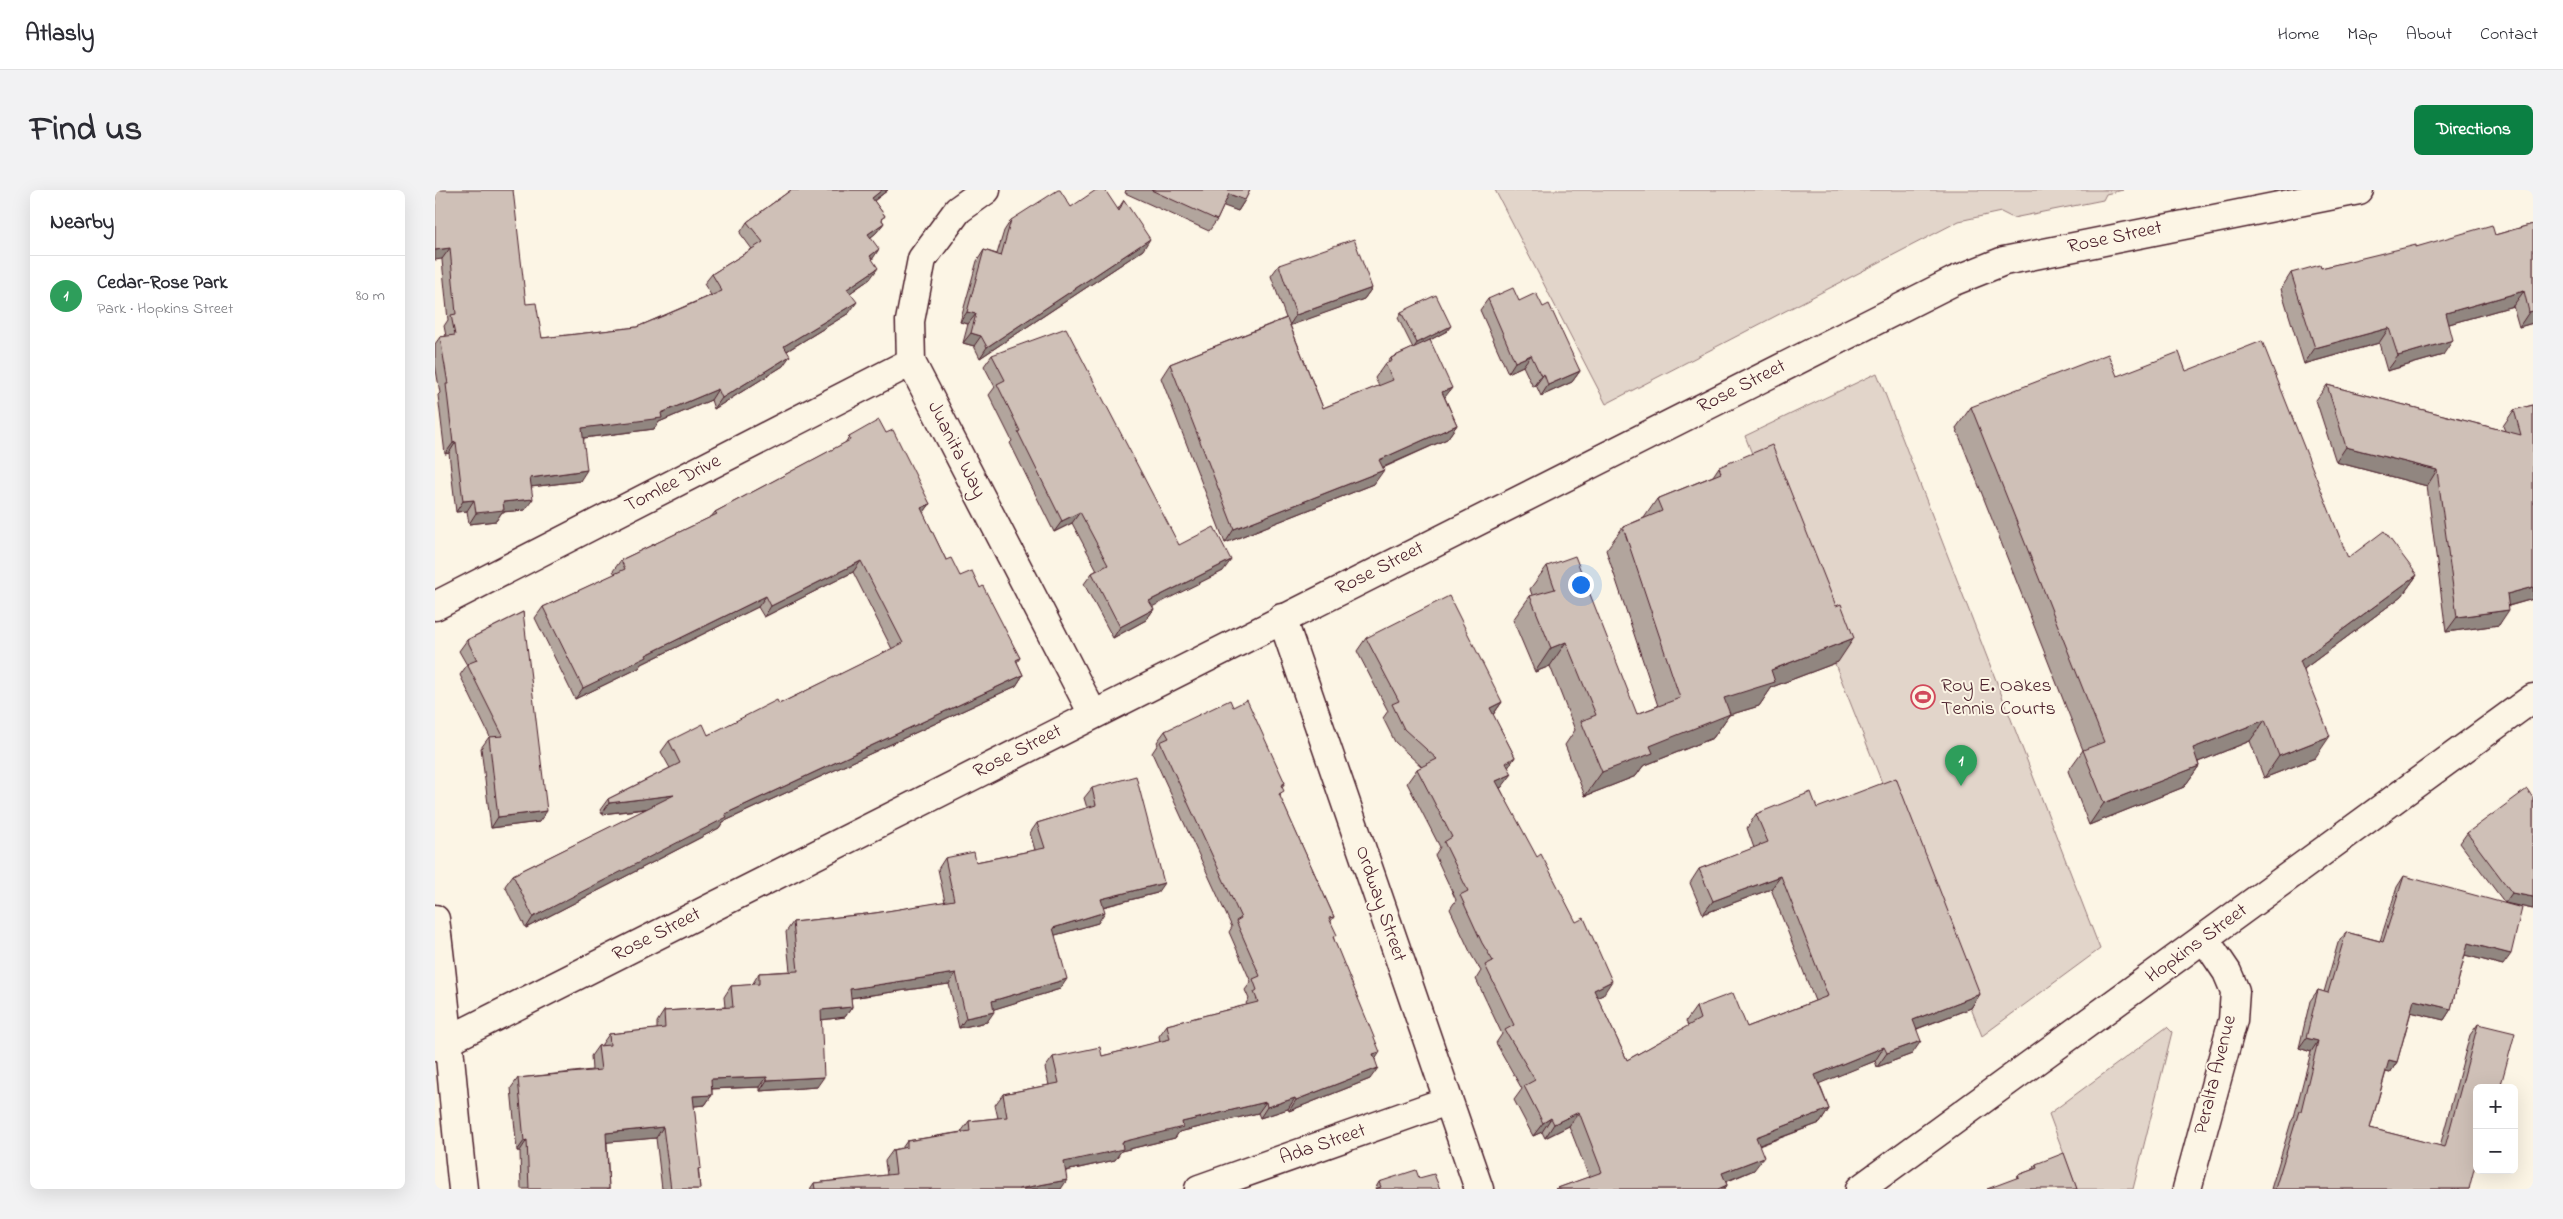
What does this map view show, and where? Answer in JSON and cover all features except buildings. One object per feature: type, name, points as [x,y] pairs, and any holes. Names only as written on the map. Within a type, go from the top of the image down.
[{"type":"street","name":"Juanita Way","points":[[986,190],[958,210],[922,259],[910,322],[911,362],[1093,714]]},
{"type":"street","name":"Rose Street","points":[[442,1043],[1922,296],[1983,268],[2004,261],[2330,193],[2359,190]]},
{"type":"street","name":"Tomlee Drive","points":[[435,606],[911,362]]},
{"type":"street","name":"Ordway Street","points":[[1282,618],[1447,1101],[1479,1189]]},
{"type":"street","name":"Hopkins Street","points":[[1860,1189],[2533,698]]},
{"type":"street","points":[[435,919],[442,1043],[463,1189]]},
{"type":"street","name":"Peralta Avenue","points":[[2187,1189],[2233,1020],[2235,991],[2227,972],[2205,938]]},
{"type":"street","name":"Ada Street","points":[[1199,1189],[1447,1101]]},
{"type":"shaded area","points":[[1495,190],[2123,190],[2106,194],[2103,200],[2013,218],[2001,212],[1959,221],[1606,404]]},
{"type":"shaded area","name":"Roy E. Oakes Tennis Courts","points":[[1877,373],[2100,949],[1982,1036],[1745,436]]},
{"type":"shaded area","points":[[2167,1027],[2172,1032],[2133,1189],[2077,1189],[2049,1114]]},
{"type":"place","name":"Roy E. Oakes Tennis Courts","points":[[1923,697]]},
{"type":"place","name":"Cedar-Rose Park","points":[[1961,786]]}]
